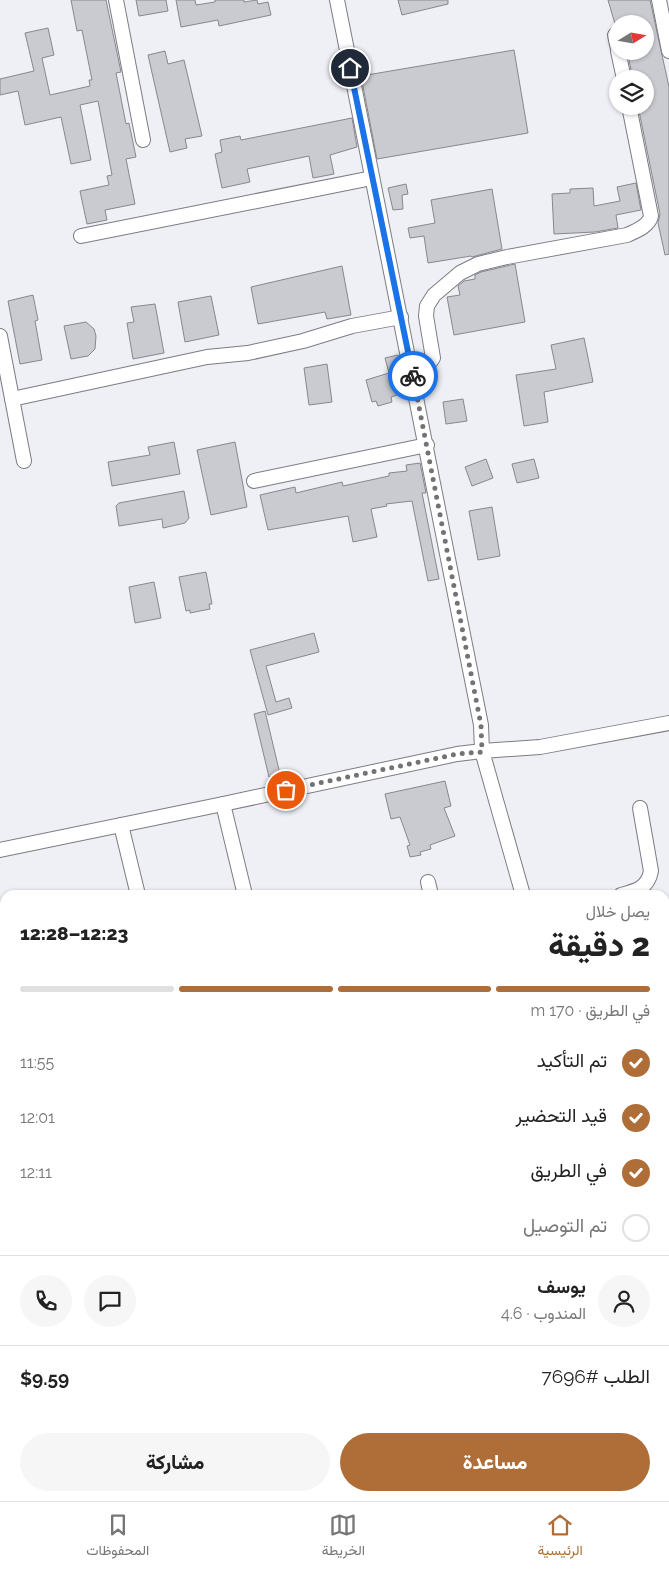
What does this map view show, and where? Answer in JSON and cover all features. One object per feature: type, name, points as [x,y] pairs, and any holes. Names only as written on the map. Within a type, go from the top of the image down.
[{"type":"street","points":[[116,0],[143,140]]},
{"type":"street","points":[[337,0],[427,445],[481,725],[482,752],[522,890]]},
{"type":"street","points":[[659,0],[669,51]]},
{"type":"street","points":[[412,373],[424,370],[433,358],[426,316],[428,306],[434,295],[460,273],[478,264],[507,257],[627,235],[650,221],[651,216],[631,115]]},
{"type":"street","points":[[81,236],[372,178]]},
{"type":"street","points":[[12,399],[190,360],[221,354],[248,353],[303,341],[352,326],[400,318]]},
{"type":"street","points":[[0,336],[24,460]]},
{"type":"street","points":[[254,480],[427,445]]},
{"type":"street","points":[[0,850],[457,754],[540,746],[669,723]]},
{"type":"street","points":[[223,804],[244,890]]},
{"type":"street","points":[[638,890],[649,882],[651,872],[640,808]]},
{"type":"street","points":[[121,825],[137,890]]},
{"type":"building","points":[[71,0],[106,0],[121,72],[116,73],[126,124],[129,123],[136,157],[126,159],[135,204],[105,210],[107,220],[87,224],[80,191],[109,185],[107,176],[112,175],[98,101],[80,105],[91,160],[71,164],[61,117],[25,125],[18,91],[0,95],[0,79],[34,71],[25,33],[48,28],[54,55],[42,58],[50,95],[90,86],[89,80],[92,80],[82,30],[77,31]]},
{"type":"building","points":[[136,0],[166,0],[168,11],[139,16]]},
{"type":"building","points":[[176,0],[195,0],[196,5],[215,2],[215,0],[244,0],[244,2],[257,0],[258,4],[268,2],[271,15],[219,26],[218,20],[181,27]]},
{"type":"building","points":[[398,0],[448,0],[448,4],[402,15]]},
{"type":"building","points":[[608,0],[650,0],[653,15],[612,15]]},
{"type":"building","points":[[654,18],[669,87],[669,254],[665,255],[658,223],[660,214],[640,115],[654,115],[654,70],[631,70],[629,60],[654,60]]},
{"type":"building","points":[[514,50],[528,133],[377,159],[361,76]]},
{"type":"building","points":[[165,51],[168,64],[184,60],[202,136],[185,139],[187,148],[170,152],[148,55]]},
{"type":"building","points":[[352,118],[357,147],[330,155],[334,174],[313,178],[309,156],[247,169],[250,182],[222,188],[215,154],[222,152],[220,140],[240,136],[241,140]]},
{"type":"building","points":[[636,183],[641,210],[616,215],[618,228],[595,232],[554,234],[552,194],[570,193],[570,189],[593,188],[594,206],[620,201],[617,187]]},
{"type":"building","points":[[406,184],[408,194],[402,195],[403,209],[393,210],[388,188]]},
{"type":"building","points":[[492,189],[502,249],[472,257],[428,263],[424,236],[410,238],[408,228],[435,223],[431,200]]},
{"type":"building","points":[[515,264],[525,322],[454,335],[447,297],[460,295],[458,286],[464,281],[475,279],[475,275],[481,272]]},
{"type":"building","points":[[342,266],[351,315],[327,319],[325,312],[258,324],[251,287]]},
{"type":"building","points":[[33,295],[38,320],[35,321],[42,360],[20,364],[8,301]]},
{"type":"building","points":[[211,296],[219,335],[185,342],[178,302]]},
{"type":"building","points":[[155,304],[164,353],[133,359],[127,323],[134,322],[131,307]]},
{"type":"building","points":[[86,322],[94,329],[96,336],[95,349],[88,356],[71,359],[64,326]]},
{"type":"building","points":[[584,338],[593,382],[544,392],[548,422],[524,426],[516,375],[556,369],[551,345]]},
{"type":"building","points":[[398,355],[406,392],[391,397],[392,402],[378,406],[376,401],[372,402],[366,380],[389,373],[385,358]]},
{"type":"building","points":[[327,364],[332,402],[309,405],[304,368]]},
{"type":"building","points":[[463,399],[467,421],[446,424],[443,402]]},
{"type":"building","points":[[174,442],[180,474],[112,486],[108,462],[150,455],[148,447]]},
{"type":"building","points":[[235,442],[247,507],[211,515],[197,450]]},
{"type":"building","points":[[486,459],[493,478],[472,486],[465,467]]},
{"type":"building","points":[[534,459],[539,478],[517,483],[512,464]]},
{"type":"building","points":[[420,463],[426,493],[422,493],[439,579],[428,581],[412,501],[386,504],[387,506],[371,509],[377,537],[353,542],[348,516],[268,530],[260,495],[295,487],[296,493],[342,482],[343,486],[389,476],[389,473],[407,471],[406,465]]},
{"type":"building","points":[[184,491],[189,518],[185,523],[163,528],[162,519],[119,526],[116,506],[119,503]]},
{"type":"building","points":[[492,507],[500,556],[478,560],[469,511]]},
{"type":"building","points":[[206,572],[212,604],[209,604],[210,609],[190,613],[190,610],[186,611],[179,577]]},
{"type":"building","points":[[154,582],[161,618],[135,623],[129,587]]},
{"type":"building","points":[[314,633],[319,652],[266,666],[276,702],[289,698],[292,708],[268,715],[250,650]]},
{"type":"building","points":[[265,711],[280,774],[269,777],[254,714]]},
{"type":"building","points":[[445,781],[451,806],[444,808],[455,836],[430,845],[431,849],[420,852],[421,855],[410,857],[407,846],[410,845],[400,817],[391,819],[385,794]]},
{"type":"way so far","points":[[286,790],[457,754],[482,752],[481,725],[413,376]]},
{"type":"route","points":[[350,68],[413,376]]}]
